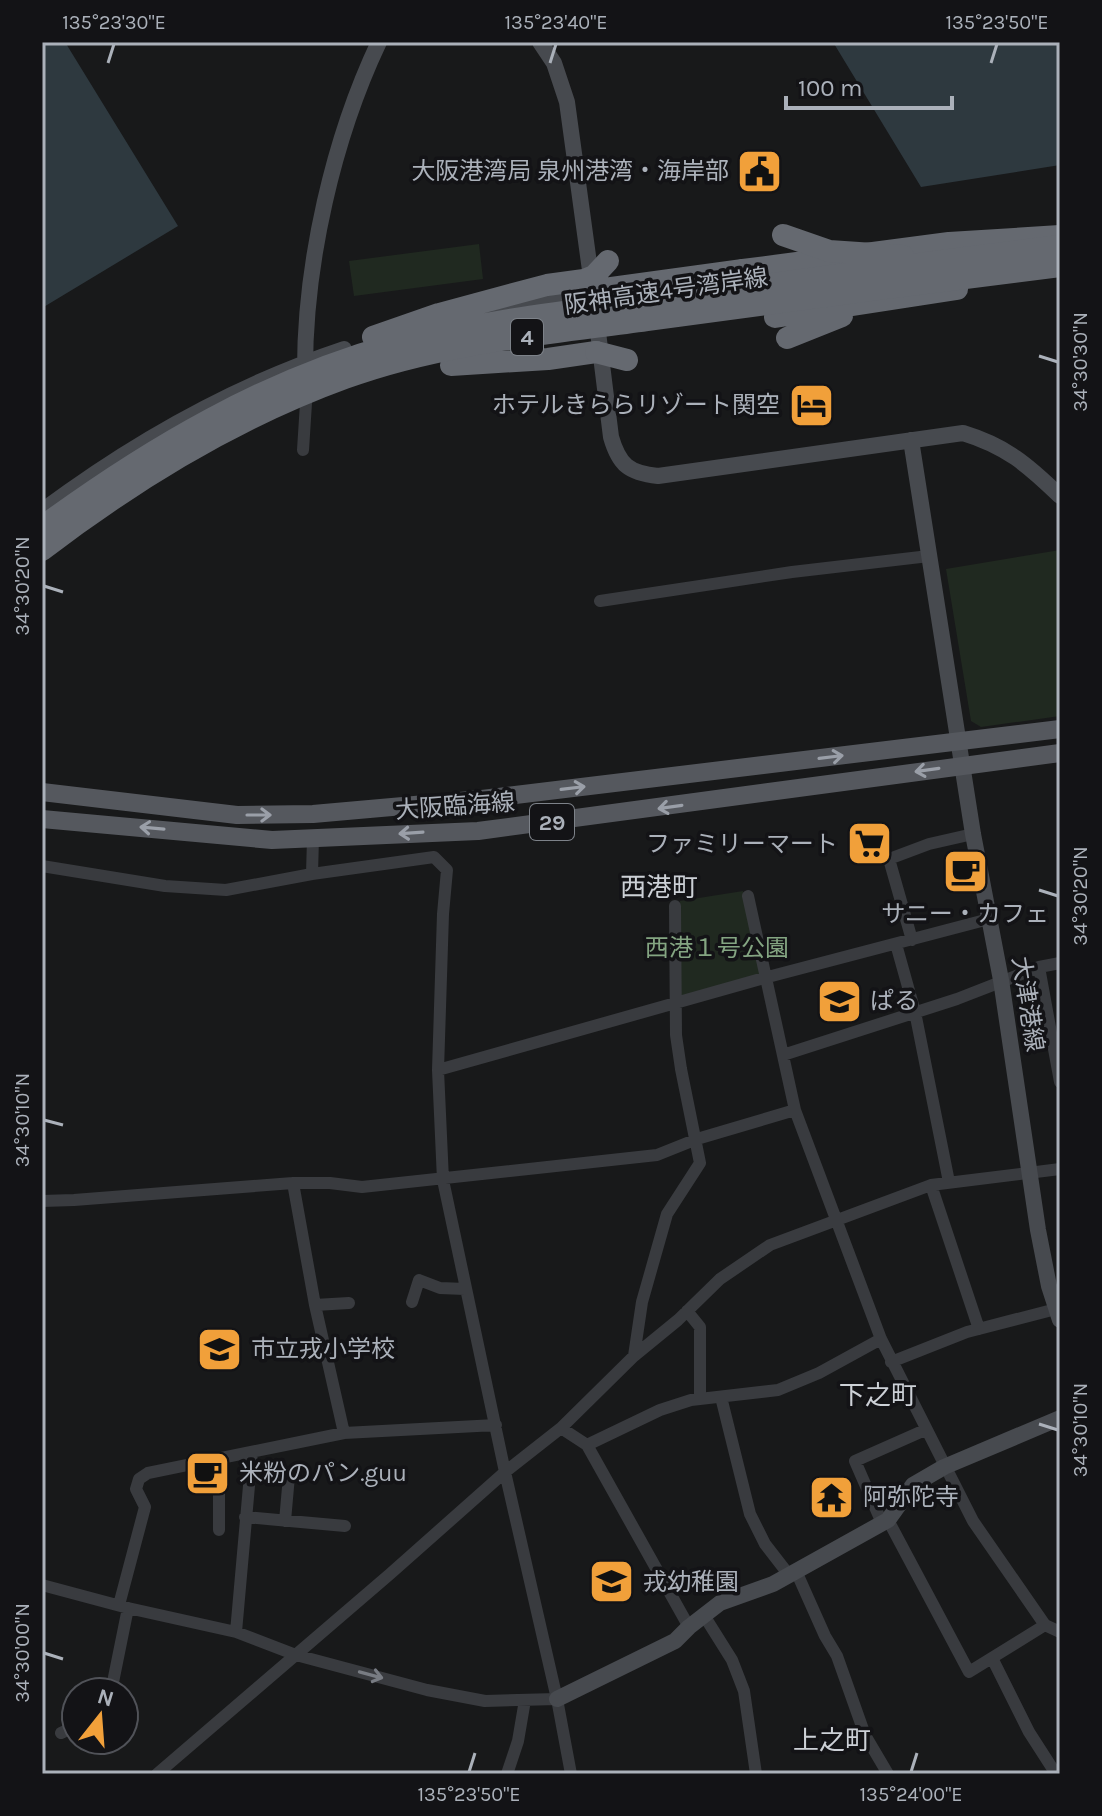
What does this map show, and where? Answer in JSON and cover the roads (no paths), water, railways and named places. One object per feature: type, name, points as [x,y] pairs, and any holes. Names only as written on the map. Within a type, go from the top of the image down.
[{"type":"highway","points":[[783,235],[829,251],[887,256],[967,254],[1060,245]]},
{"type":"highway","points":[[439,314],[949,243],[1060,236]]},
{"type":"highway","name":"阪神高速4号湾岸線","points":[[43,512],[335,364],[395,344],[455,330],[560,313],[1060,245]]},
{"type":"highway","points":[[237,415],[303,367],[348,346],[439,314],[547,285],[584,280],[594,276],[608,261]]},
{"type":"highway","points":[[787,338],[870,307],[1060,267]]},
{"type":"highway","name":"阪神高速4号湾岸線","points":[[42,550],[237,415],[348,377],[456,349],[593,327],[1060,267]]},
{"type":"highway","points":[[237,415],[350,382],[400,372],[957,289]]},
{"type":"highway","points":[[451,365],[548,359],[596,352],[627,360]]},
{"type":"main road","name":"大阪臨海線","points":[[42,792],[237,815],[313,814],[482,799],[1060,729]]},
{"type":"main road","name":"大阪臨海線","points":[[42,819],[272,840],[478,831],[1060,753]]},
{"type":"street","points":[[303,450],[308,303],[324,205],[356,100],[379,42]]},
{"type":"street","points":[[540,42],[554,63],[567,102],[611,437],[616,455],[628,467],[640,474],[658,476],[963,433],[991,442],[1017,456],[1060,496]]},
{"type":"street","points":[[66,537],[43,512],[181,422],[239,391],[305,362],[439,321],[594,297],[1060,236]]},
{"type":"street","points":[[42,543],[66,537],[204,453],[306,403],[441,360],[599,334],[1060,274]]},
{"type":"street","name":"大津港線","points":[[911,440],[973,834],[1001,980],[1029,1174],[1046,1272],[1058,1314]]},
{"type":"street","points":[[600,601],[792,572],[929,556]]},
{"type":"street","points":[[912,940],[889,859],[929,844],[973,834]]},
{"type":"street","points":[[312,874],[313,838]]},
{"type":"street","points":[[42,866],[165,886],[226,890],[434,857],[447,870],[438,1070],[443,1180],[571,1774]]},
{"type":"street","points":[[748,896],[795,1110],[881,1339],[973,1521],[1045,1625],[1060,1632]]},
{"type":"street","points":[[634,1356],[642,1302],[667,1214],[700,1163],[676,1035],[675,906]]},
{"type":"street","points":[[438,1070],[764,978],[989,919]]},
{"type":"street","points":[[896,944],[915,1012],[949,1182]]},
{"type":"street","points":[[783,1055],[1039,967],[1060,963]]},
{"type":"street","points":[[1039,967],[1060,1082]]},
{"type":"street","points":[[42,1201],[293,1183],[362,1187],[657,1155],[697,1139],[795,1110]]},
{"type":"street","points":[[157,1774],[505,1472],[561,1428],[634,1356],[720,1279],[770,1245],[931,1185],[1060,1169]]},
{"type":"street","points":[[293,1183],[315,1305],[344,1433]]},
{"type":"street","points":[[931,1185],[979,1329]]},
{"type":"street","points":[[412,1302],[419,1280],[440,1288],[465,1289]]},
{"type":"street","points":[[315,1305],[349,1303]]},
{"type":"street","points":[[687,1311],[700,1327],[700,1399]]},
{"type":"street","points":[[891,1362],[979,1329],[1058,1314]]},
{"type":"street","points":[[587,1445],[660,1410],[700,1399],[778,1390],[819,1373],[881,1339]]},
{"type":"street","points":[[721,1397],[750,1514],[765,1544],[792,1573],[837,1656],[865,1735],[888,1774]]},
{"type":"street","points":[[42,1585],[236,1632],[296,1655],[471,1699],[557,1699],[675,1641],[720,1603],[792,1573],[885,1522],[913,1485],[944,1467],[1060,1418]]},
{"type":"street","points":[[113,1676],[145,1507],[136,1489],[139,1479],[148,1473],[344,1433],[496,1425]]},
{"type":"street","points":[[561,1428],[587,1445],[689,1627]]},
{"type":"street","points":[[925,1430],[855,1461],[885,1522],[969,1672],[1045,1625]]},
{"type":"street","points":[[236,1632],[252,1452]]},
{"type":"street","points":[[219,1458],[219,1530]]},
{"type":"street","points":[[285,1521],[289,1476]]},
{"type":"street","points":[[245,1517],[345,1526]]},
{"type":"street","points":[[705,1617],[732,1660],[744,1691],[756,1774]]},
{"type":"street","points":[[992,1658],[1029,1732],[1056,1774]]},
{"type":"street","points":[[507,1774],[518,1741],[525,1700]]},
{"type":"place","name":"大阪港湾局 泉州港湾・海岸部","points":[[760,171]]},
{"type":"place","name":"ホテルきららリゾート関空","points":[[811,405]]},
{"type":"place","name":"ファミリーマート","points":[[869,844]]},
{"type":"place","name":"サニー・カフェ","points":[[965,872]]},
{"type":"place","name":"ぱる","points":[[839,1001]]},
{"type":"place","name":"市立戎小学校","points":[[220,1349]]},
{"type":"place","name":"米粉のパン.guu","points":[[208,1473]]},
{"type":"place","name":"阿弥陀寺","points":[[832,1497]]},
{"type":"place","name":"戎幼稚園","points":[[612,1582]]},
{"type":"district","name":"西港町","points":[[659,887]]},
{"type":"district","name":"下之町","points":[[878,1395]]},
{"type":"district","name":"上之町","points":[[832,1740]]},
{"type":"park label","name":"西港１号公園","points":[[717,948]]}]
